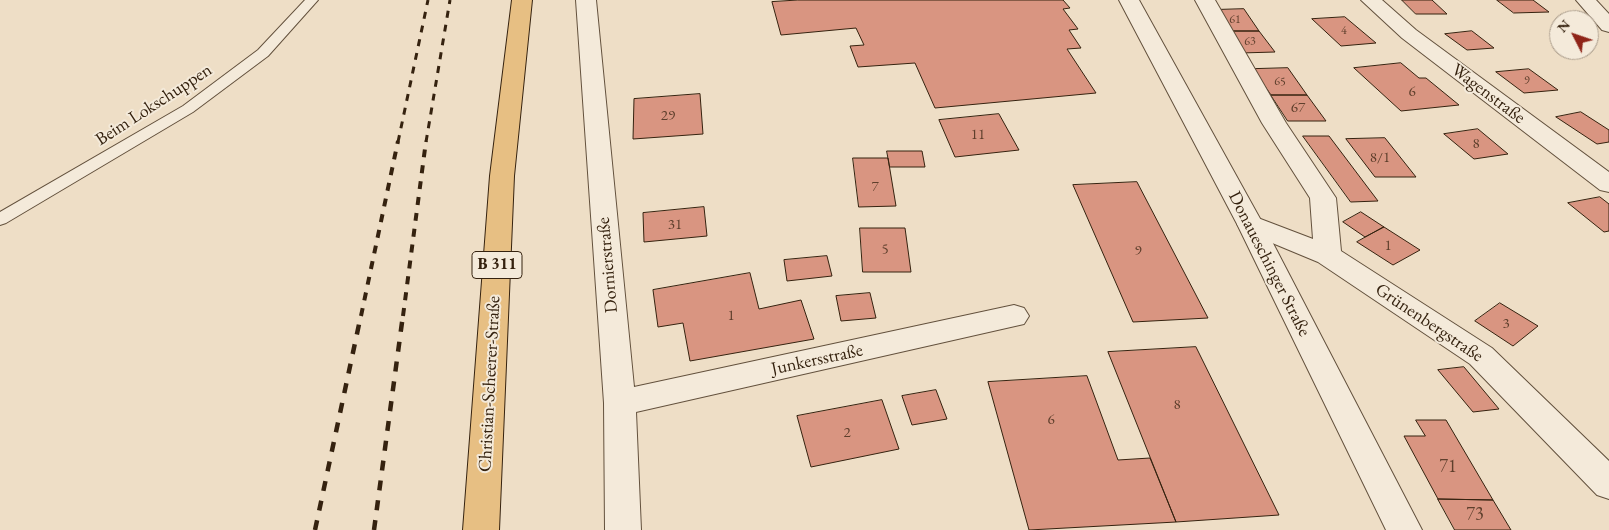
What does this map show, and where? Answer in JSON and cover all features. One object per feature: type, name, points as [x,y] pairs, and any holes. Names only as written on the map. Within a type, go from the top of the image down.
[{"type":"main road","name":"Christian-Scheerer-Straße","points":[[481,530],[502,176],[522,0]]},
{"type":"street","name":"Dornierstraße","points":[[586,0],[620,403],[623,530]]},
{"type":"street","name":"Donaueschinger Straße","points":[[1129,0],[1250,224],[1404,530]]},
{"type":"street","points":[[1205,0],[1274,123],[1323,198],[1328,255]]},
{"type":"street","name":"Wagenstraße","points":[[1371,0],[1408,34],[1609,184]]},
{"type":"street","points":[[1586,0],[1609,26]]},
{"type":"street","name":"Grünenbergstraße","points":[[1250,224],[1328,255],[1480,356],[1609,484]]},
{"type":"street","name":"Junkersstraße","points":[[620,403],[1014,316]]},
{"type":"lane","name":"Beim Lokschuppen","points":[[0,219],[188,110],[263,53],[312,0]]},
{"type":"building","points":[[798,0],[1063,0],[1070,8],[1063,9],[1078,29],[1069,30],[1081,48],[1067,49],[1096,93],[935,108],[915,63],[858,67],[850,46],[864,45],[856,28],[781,35],[772,2]]},
{"type":"building","points":[[1402,0],[1432,0],[1447,14],[1416,14]]},
{"type":"building","points":[[1497,0],[1533,0],[1549,12],[1514,13]]},
{"type":"building","points":[[1244,9],[1259,31],[1226,31],[1211,10]]},
{"type":"building","points":[[1345,17],[1376,43],[1341,46],[1312,19]]},
{"type":"building","points":[[1226,31],[1259,31],[1275,52],[1241,53]]},
{"type":"building","points":[[1472,31],[1494,48],[1467,50],[1445,34]]},
{"type":"building","points":[[1401,63],[1419,78],[1426,78],[1459,105],[1401,111],[1354,68]]},
{"type":"building","points":[[1288,68],[1307,95],[1271,95],[1253,69]]},
{"type":"building","points":[[1529,69],[1558,90],[1524,93],[1496,72]]},
{"type":"building","points":[[700,94],[703,134],[633,139],[634,99]]},
{"type":"building","points":[[1271,95],[1307,95],[1326,121],[1288,121]]},
{"type":"building","points":[[1581,112],[1609,130],[1609,142],[1597,144],[1556,117]]},
{"type":"building","points":[[999,114],[1019,150],[955,157],[939,120]]},
{"type":"building","points":[[1478,129],[1508,154],[1474,159],[1444,134]]},
{"type":"building","points":[[1303,136],[1329,136],[1378,201],[1351,202]]},
{"type":"building","points":[[1385,138],[1416,177],[1375,177],[1346,139]]},
{"type":"building","points":[[887,151],[922,151],[925,167],[890,167]]},
{"type":"building","points":[[853,158],[888,158],[896,206],[859,207]]},
{"type":"building","points":[[1137,182],[1208,318],[1133,322],[1073,185]]},
{"type":"building","points":[[1600,197],[1609,204],[1609,231],[1604,232],[1568,203]]},
{"type":"building","points":[[704,207],[707,236],[644,242],[643,213]]},
{"type":"building","points":[[1361,212],[1384,227],[1365,237],[1343,222]]},
{"type":"building","points":[[1384,227],[1420,250],[1393,265],[1357,242]]},
{"type":"building","points":[[860,228],[905,228],[911,272],[863,272]]},
{"type":"building","points":[[827,256],[832,276],[787,281],[784,260]]},
{"type":"building","points":[[750,273],[759,309],[801,300],[814,339],[690,361],[683,323],[658,327],[653,290]]},
{"type":"building","points":[[870,293],[876,318],[841,321],[836,296]]},
{"type":"building","points":[[1500,303],[1538,326],[1513,346],[1475,321]]},
{"type":"building","points":[[1196,347],[1279,515],[1176,522],[1108,352]]},
{"type":"building","points":[[1464,367],[1499,409],[1473,412],[1438,370]]},
{"type":"building","points":[[1087,376],[1118,460],[1150,458],[1176,522],[1029,530],[988,382]]},
{"type":"building","points":[[936,390],[947,419],[912,425],[902,396]]},
{"type":"building","points":[[882,400],[899,449],[811,467],[797,416]]},
{"type":"building","points":[[1416,420],[1446,420],[1493,500],[1438,499],[1404,436],[1425,436]]},
{"type":"building","points":[[1438,499],[1493,500],[1511,530],[1455,530]]},
{"type":"railway","points":[[398,142],[428,0]]},
{"type":"railway","points":[[426,142],[450,0]]},
{"type":"railway","points":[[361,316],[398,141]]},
{"type":"railway","points":[[403,316],[426,141]]},
{"type":"railway","points":[[315,530],[361,315]]},
{"type":"railway","points":[[374,530],[403,315]]}]
